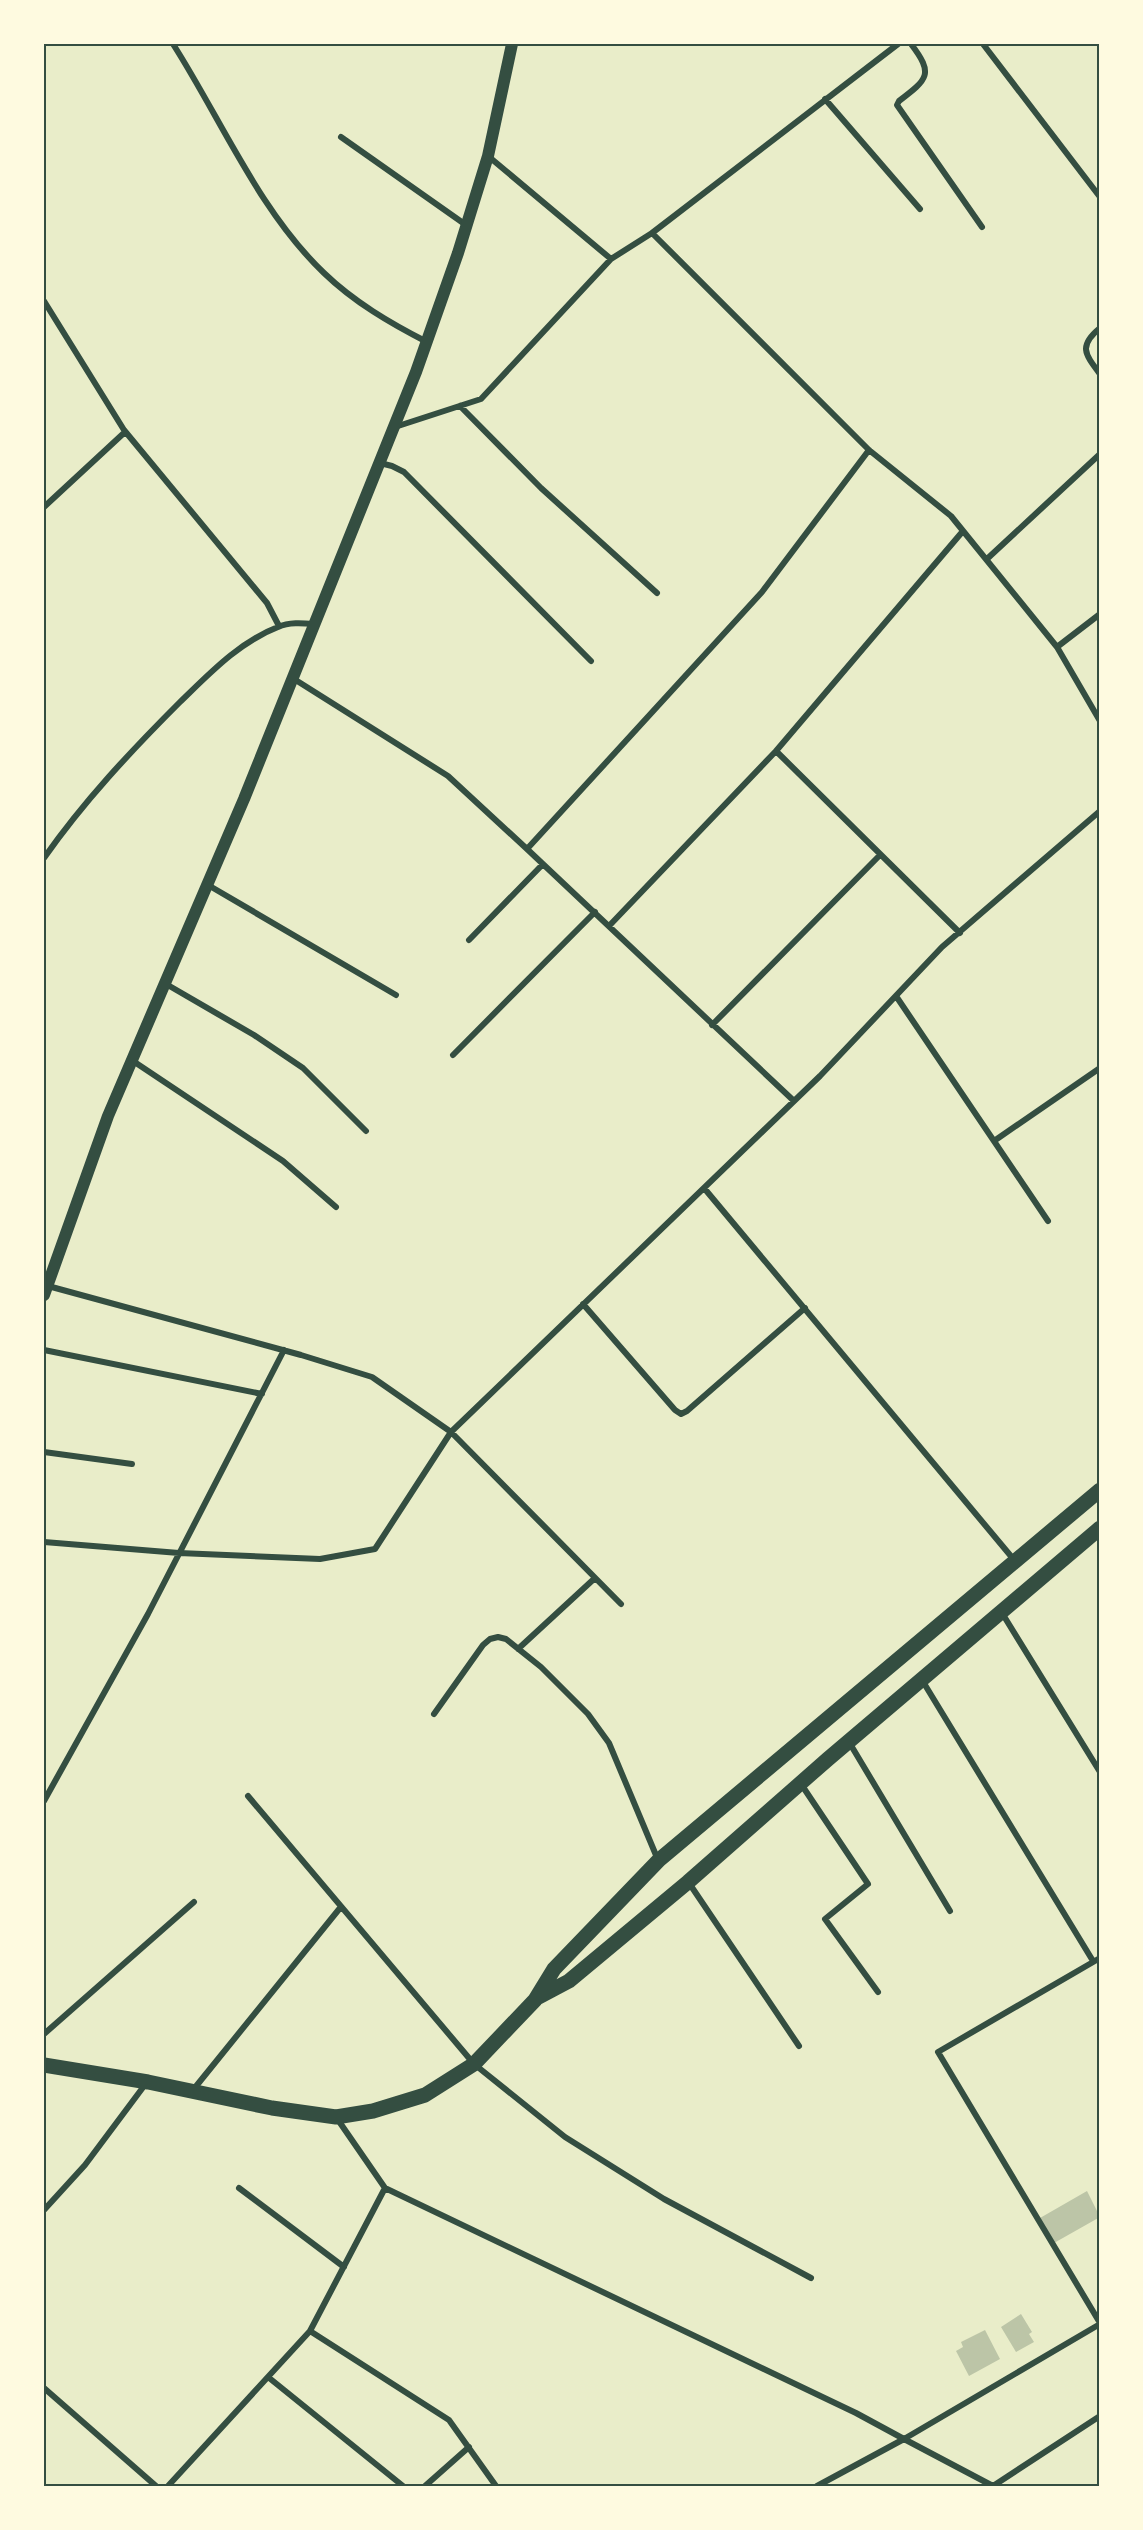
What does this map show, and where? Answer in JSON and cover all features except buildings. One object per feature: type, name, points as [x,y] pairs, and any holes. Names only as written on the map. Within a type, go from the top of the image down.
[{"type":"main road","points":[[46,1291],[108,1116],[294,679],[395,428],[488,156],[512,44]]},
{"type":"main road","points":[[44,2065],[148,2082],[272,2108],[336,2117],[373,2111],[426,2095],[474,2064],[535,2000],[554,1969],[659,1860],[1100,1490]]},
{"type":"main road","points":[[535,2000],[569,1982],[1100,1528]]},
{"type":"street","points":[[174,44],[283,226],[324,273],[380,317],[426,342]]},
{"type":"street","points":[[395,428],[481,399],[611,259],[652,233],[898,44]]},
{"type":"street","points":[[911,44],[925,62],[924,79],[899,100],[897,105],[981,227]]},
{"type":"street","points":[[983,44],[1100,197]]},
{"type":"street","points":[[825,99],[920,209]]},
{"type":"street","points":[[341,137],[466,225]]},
{"type":"street","points":[[488,156],[611,259]]},
{"type":"street","points":[[652,233],[869,450],[951,516],[988,558],[1057,646],[1100,721]]},
{"type":"street","points":[[44,301],[125,432],[267,603],[279,626]]},
{"type":"street","points":[[1100,328],[1088,338],[1085,347],[1088,359],[1100,374]]},
{"type":"street","points":[[460,406],[541,488],[657,593]]},
{"type":"street","points":[[44,507],[125,432]]},
{"type":"street","points":[[527,849],[762,592],[869,450]]},
{"type":"street","points":[[988,558],[1100,454]]},
{"type":"street","points":[[380,463],[404,472],[591,661]]},
{"type":"street","points":[[609,926],[776,751],[963,531]]},
{"type":"street","points":[[1057,646],[1100,614]]},
{"type":"street","points":[[44,858],[69,822],[109,776],[204,679],[254,638],[279,626],[297,623],[316,624]]},
{"type":"street","points":[[294,679],[448,776],[794,1101]]},
{"type":"street","points":[[776,751],[960,933]]},
{"type":"street","points":[[44,1542],[179,1553],[320,1559],[375,1550],[451,1432],[794,1101],[942,947],[1100,811]]},
{"type":"street","points":[[712,1025],[880,855]]},
{"type":"street","points":[[469,940],[543,864]]},
{"type":"street","points":[[208,885],[396,995]]},
{"type":"street","points":[[453,1055],[595,912]]},
{"type":"street","points":[[166,984],[254,1035],[303,1068],[366,1131]]},
{"type":"street","points":[[896,996],[1048,1221]]},
{"type":"street","points":[[132,1061],[283,1161],[336,1207]]},
{"type":"street","points":[[994,1141],[1100,1068]]},
{"type":"street","points":[[704,1188],[1016,1562]]},
{"type":"street","points":[[46,1291],[284,1350],[372,1377],[451,1432],[621,1604]]},
{"type":"street","points":[[584,1304],[675,1410],[681,1414],[805,1308]]},
{"type":"street","points":[[44,1350],[262,1394]]},
{"type":"street","points":[[44,1801],[179,1553],[284,1350]]},
{"type":"street","points":[[44,1452],[132,1464]]},
{"type":"street","points":[[518,1649],[595,1578]]},
{"type":"street","points":[[1001,1612],[1100,1772]]},
{"type":"street","points":[[434,1714],[483,1645],[490,1639],[498,1637],[506,1639],[541,1667],[588,1713],[609,1743],[659,1860]]},
{"type":"street","points":[[817,2487],[904,2439],[1100,2324],[938,2052],[1096,1960],[922,1679]]},
{"type":"street","points":[[848,1742],[950,1911]]},
{"type":"street","points":[[800,1783],[868,1884],[825,1919],[878,1992]]},
{"type":"street","points":[[248,1796],[340,1908],[474,2064],[565,2138],[664,2199],[811,2278]]},
{"type":"street","points":[[688,1882],[798,2046]]},
{"type":"street","points":[[44,2034],[194,1902]]},
{"type":"street","points":[[192,2091],[340,1908]]},
{"type":"street","points":[[44,2210],[85,2165],[148,2082]]},
{"type":"street","points":[[336,2117],[385,2188],[856,2413],[993,2486],[1100,2416]]},
{"type":"street","points":[[239,2188],[344,2267]]},
{"type":"street","points":[[168,2487],[310,2331],[385,2188]]},
{"type":"street","points":[[310,2331],[449,2420],[496,2487]]},
{"type":"street","points":[[268,2377],[403,2487]]},
{"type":"street","points":[[44,2388],[156,2487]]},
{"type":"street","points":[[425,2487],[469,2447]]}]
